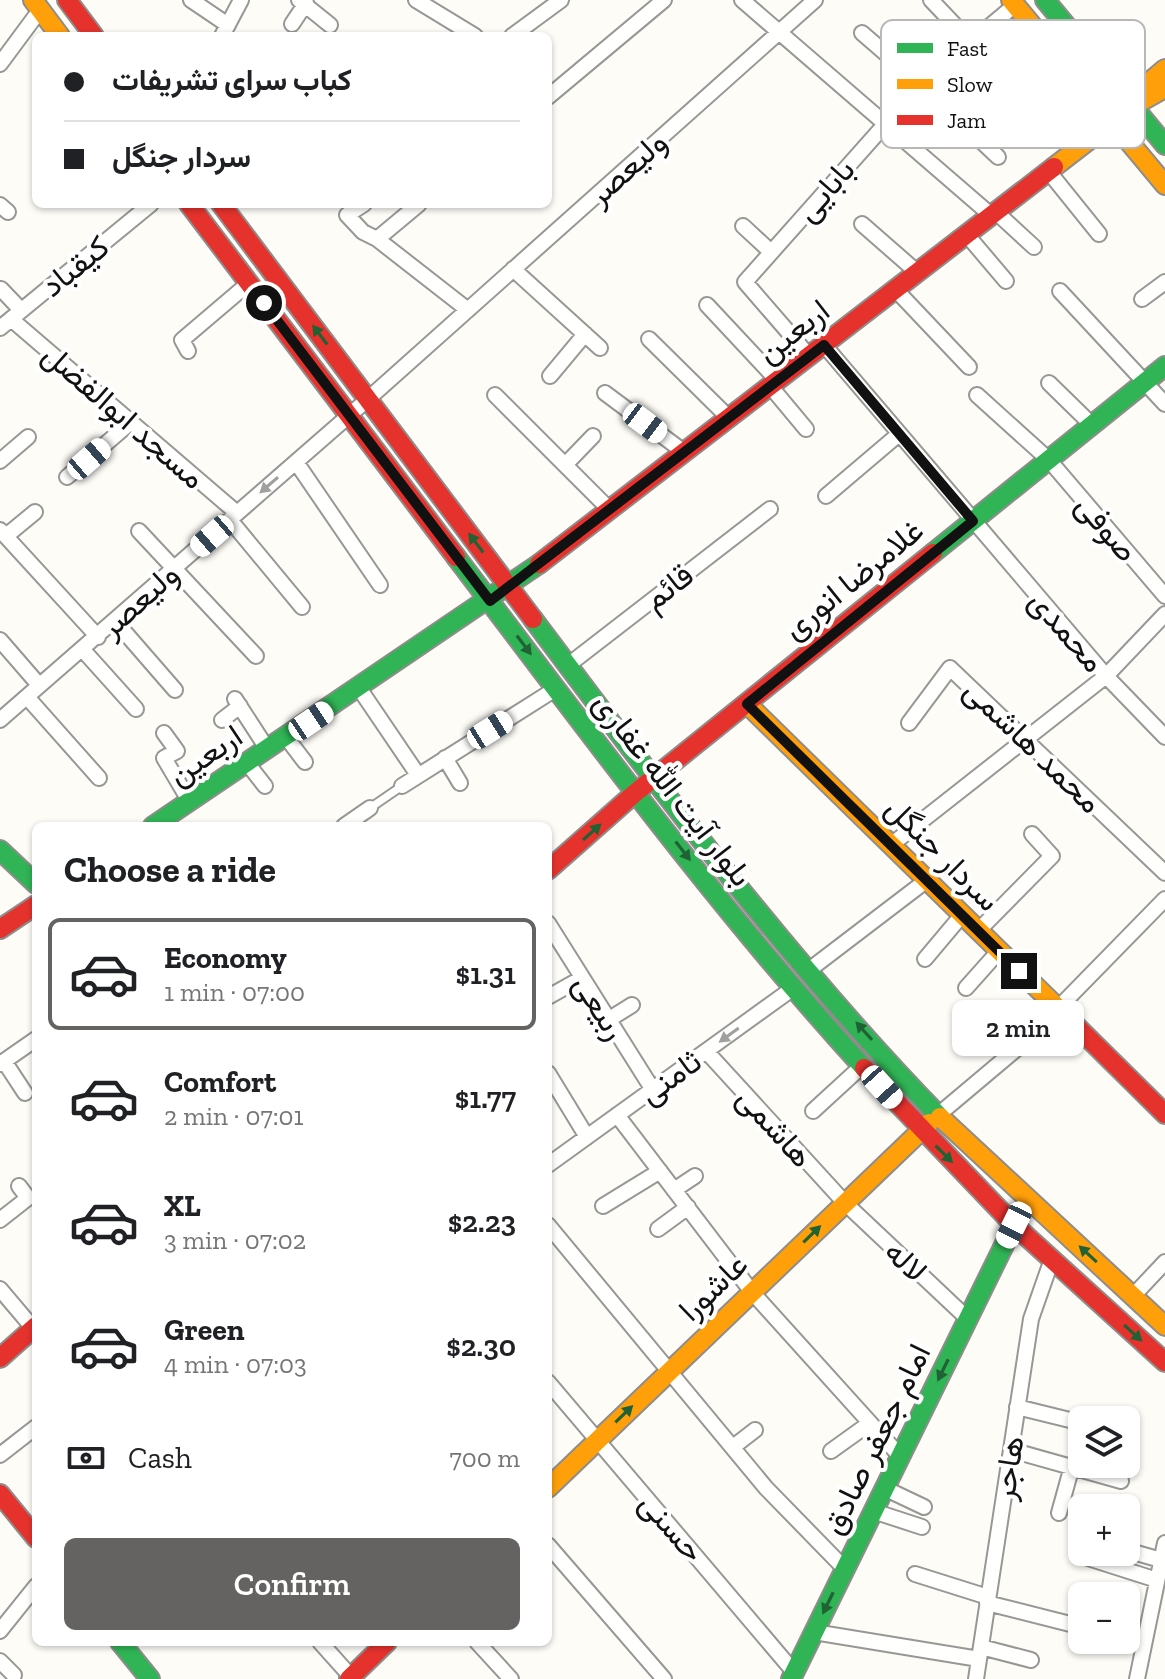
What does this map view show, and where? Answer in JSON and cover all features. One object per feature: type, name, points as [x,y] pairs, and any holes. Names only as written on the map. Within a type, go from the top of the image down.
[{"type":"street","points":[[67,0],[91,32]]},
{"type":"street","points":[[191,0],[225,30],[241,0]]},
{"type":"street","points":[[416,0],[468,32]]},
{"type":"street","points":[[517,32],[561,0]]},
{"type":"street","points":[[552,94],[664,0]]},
{"type":"street","points":[[742,0],[881,121]]},
{"type":"street","name":"ولیعصر","points":[[0,720],[349,416],[815,0]]},
{"type":"street","points":[[931,0],[950,20]]},
{"type":"street","points":[[1045,0],[1062,20]]},
{"type":"street","points":[[292,24],[303,2],[330,25]]},
{"type":"street","points":[[1016,2],[1030,20]]},
{"type":"street","name":"بابایی","points":[[996,20],[1016,2]]},
{"type":"street","points":[[0,64],[36,5],[57,32]]},
{"type":"street","points":[[862,33],[881,49]]},
{"type":"street","points":[[1145,87],[1165,69]]},
{"type":"street","points":[[1145,99],[1165,88]]},
{"type":"street","points":[[1145,121],[1165,145]]},
{"type":"street","name":"بابایی","points":[[745,282],[881,125]]},
{"type":"street","points":[[913,148],[1034,247]]},
{"type":"street","points":[[989,148],[998,157]]},
{"type":"street","name":"اربعین","points":[[159,822],[490,601],[1080,148]]},
{"type":"street","points":[[1134,148],[1165,185]]},
{"type":"street","points":[[1049,172],[1099,234]]},
{"type":"street","name":"کیقباد","points":[[11,319],[146,208]]},
{"type":"street","name":"بلوار آیت الله غفاری","points":[[192,208],[635,793],[792,989],[920,1130],[1014,1225],[1165,1362]]},
{"type":"street","name":"بلوار آیت الله غفاری","points":[[224,208],[567,666],[809,970],[938,1115],[1165,1326]]},
{"type":"street","points":[[358,208],[347,215],[363,232],[377,239],[468,310]]},
{"type":"street","points":[[377,239],[414,208]]},
{"type":"street","points":[[862,224],[918,273]]},
{"type":"street","points":[[743,226],[771,252]]},
{"type":"street","points":[[967,235],[1006,281]]},
{"type":"street","points":[[513,269],[600,348]]},
{"type":"street","name":"محمدی","points":[[745,282],[899,434],[1106,676],[1165,737]]},
{"type":"street","points":[[1142,299],[1165,282]]},
{"type":"street","points":[[188,351],[182,340],[249,283]]},
{"type":"street","name":"مسجد ابوالفضل","points":[[1,289],[11,319],[131,422],[233,517],[302,607]]},
{"type":"street","points":[[896,290],[969,367]]},
{"type":"street","points":[[1060,291],[1165,404]]},
{"type":"street","points":[[707,305],[774,384],[806,429]]},
{"type":"street","points":[[550,376],[585,334]]},
{"type":"street","points":[[649,339],[729,418]]},
{"type":"street","name":"غلامرضا انوری","points":[[552,866],[635,793],[1165,366]]},
{"type":"street","points":[[1049,383],[1092,425]]},
{"type":"street","points":[[605,393],[684,452]]},
{"type":"street","points":[[495,395],[610,510]]},
{"type":"street","name":"صوفی","points":[[977,395],[1049,460],[1165,596]]},
{"type":"street","points":[[67,477],[131,422]]},
{"type":"street","points":[[826,496],[899,434]]},
{"type":"street","points":[[565,465],[593,436]]},
{"type":"street","points":[[0,461],[28,437]]},
{"type":"street","points":[[296,462],[380,585]]},
{"type":"street","name":"قائم","points":[[567,666],[770,509]]},
{"type":"street","points":[[35,512],[3,533],[98,637]]},
{"type":"street","points":[[139,531],[177,567],[256,656]]},
{"type":"street","points":[[891,845],[1106,676],[1165,614]]},
{"type":"street","points":[[115,621],[175,690]]},
{"type":"street","points":[[0,640],[39,685]]},
{"type":"street","points":[[83,650],[136,709]]},
{"type":"street","name":"محمد هاشمی","points":[[909,723],[950,668],[1029,739],[1165,873]]},
{"type":"street","points":[[359,688],[418,775]]},
{"type":"street","points":[[402,786],[557,688]]},
{"type":"street","points":[[27,697],[99,778]]},
{"type":"street","points":[[222,720],[237,703],[268,750]]},
{"type":"street","name":"سردار جنگل","points":[[747,704],[1165,1114]]},
{"type":"street","points":[[164,733],[177,751],[164,758],[190,802]]},
{"type":"street","points":[[286,737],[305,762]]},
{"type":"street","points":[[445,758],[460,783]]},
{"type":"street","points":[[247,763],[265,786]]},
{"type":"street","points":[[350,822],[370,808]]},
{"type":"street","points":[[978,931],[1052,856],[1032,834]]},
{"type":"street","points":[[0,850],[32,880]]},
{"type":"street","points":[[809,970],[927,880]]},
{"type":"street","points":[[938,1115],[1058,1010],[1165,899]]},
{"type":"street","points":[[0,929],[32,908]]},
{"type":"street","points":[[925,959],[962,915]]},
{"type":"street","name":"ربیعی","points":[[552,929],[653,1090]]},
{"type":"street","points":[[966,988],[999,951]]},
{"type":"street","points":[[552,995],[582,978]]},
{"type":"street","name":"ثامنی","points":[[552,1162],[792,989]]},
{"type":"street","points":[[608,1020],[632,1005]]},
{"type":"street","points":[[25,1093],[2,1062],[32,1042]]},
{"type":"street","name":"هاشمی","points":[[706,1051],[845,1203]]},
{"type":"street","points":[[813,1111],[862,1066]]},
{"type":"street","points":[[552,1080],[587,1137]]},
{"type":"street","points":[[617,1115],[752,1292],[900,1456]]},
{"type":"street","name":"عاشورا","points":[[552,1484],[938,1115]]},
{"type":"street","points":[[603,1206],[660,1171]]},
{"type":"street","points":[[674,1190],[695,1176]]},
{"type":"street","points":[[0,1220],[28,1198],[19,1186]]},
{"type":"street","name":"لاله","points":[[845,1203],[968,1319]]},
{"type":"street","points":[[658,1229],[688,1207]]},
{"type":"street","name":"امام جعفر صادق","points":[[792,1676],[1014,1225]]},
{"type":"street","points":[[552,1230],[766,1488],[845,1569]]},
{"type":"street","name":"هاجر","points":[[976,1679],[1031,1319],[1052,1259]]},
{"type":"street","points":[[1133,1296],[1165,1262]]},
{"type":"street","points":[[0,1289],[32,1325]]},
{"type":"street","points":[[1,1356],[32,1329]]},
{"type":"street","name":"حسنی","points":[[552,1387],[792,1676]]},
{"type":"street","points":[[1017,1407],[1068,1420]]},
{"type":"street","points":[[831,1451],[870,1423]]},
{"type":"street","points":[[0,1455],[32,1430]]},
{"type":"street","points":[[733,1447],[755,1430]]},
{"type":"street","points":[[1011,1450],[1068,1465]]},
{"type":"street","points":[[1059,1513],[1069,1478]]},
{"type":"street","points":[[1111,1478],[1121,1481]]},
{"type":"street","points":[[884,1488],[924,1507]]},
{"type":"street","points":[[0,1494],[32,1532]]},
{"type":"street","points":[[873,1511],[922,1527]]},
{"type":"street","points":[[1137,1679],[1165,1543]]},
{"type":"street","points":[[552,1550],[664,1679]]},
{"type":"street","points":[[1140,1554],[1161,1560]]},
{"type":"street","points":[[1113,1566],[1157,1580]]},
{"type":"street","points":[[915,1574],[988,1600],[1068,1623]]},
{"type":"street","points":[[0,1631],[32,1591]]},
{"type":"street","points":[[814,1632],[1031,1660]]},
{"type":"street","points":[[1140,1642],[1144,1643]]},
{"type":"street","points":[[123,1646],[150,1679]]},
{"type":"street","points":[[323,1646],[351,1678],[383,1646]]},
{"type":"street","points":[[485,1646],[511,1679]]},
{"type":"street","points":[[0,1661],[14,1675]]},
{"type":"lane","points":[[370,808],[402,786]]},
{"type":"traffic: fast","points":[[1045,0],[1062,20]]},
{"type":"traffic: fast","points":[[1145,121],[1165,145]]},
{"type":"traffic: fast","points":[[933,553],[1165,366]]},
{"type":"traffic: fast","points":[[456,557],[705,881],[864,1068]]},
{"type":"traffic: fast","points":[[159,822],[539,564]]},
{"type":"traffic: fast","points":[[533,619],[779,937],[940,1117]]},
{"type":"traffic: fast","points":[[0,850],[32,880]]},
{"type":"traffic: fast","points":[[791,1679],[1014,1225]]},
{"type":"traffic: fast","points":[[123,1646],[150,1679]]},
{"type":"traffic: slow","points":[[33,0],[57,32]]},
{"type":"traffic: slow","points":[[1011,0],[1028,20]]},
{"type":"traffic: slow","points":[[1145,87],[1165,69]]},
{"type":"traffic: slow","points":[[1145,99],[1165,88]]},
{"type":"traffic: slow","points":[[1054,167],[1079,148]]},
{"type":"traffic: slow","points":[[1134,148],[1165,185]]},
{"type":"traffic: slow","points":[[747,704],[1070,1020]]},
{"type":"traffic: slow","points":[[940,1117],[1165,1326]]},
{"type":"traffic: slow","points":[[552,1484],[929,1123]]},
{"type":"traffic: jam","points":[[67,0],[91,32]]},
{"type":"traffic: jam","points":[[539,564],[1054,167]]},
{"type":"traffic: jam","points":[[192,208],[456,557]]},
{"type":"traffic: jam","points":[[224,208],[533,619]]},
{"type":"traffic: jam","points":[[552,866],[635,793],[933,553]]},
{"type":"traffic: jam","points":[[0,929],[32,908]]},
{"type":"traffic: jam","points":[[1070,1020],[1165,1114]]},
{"type":"traffic: jam","points":[[864,1068],[1014,1225],[1165,1362]]},
{"type":"traffic: jam","points":[[0,1358],[32,1330]]},
{"type":"traffic: jam","points":[[0,1494],[32,1533]]},
{"type":"traffic: jam","points":[[349,1679],[383,1646]]},
{"type":"route","points":[[264,303],[490,601],[824,345],[973,521],[747,704],[1019,971]]}]
